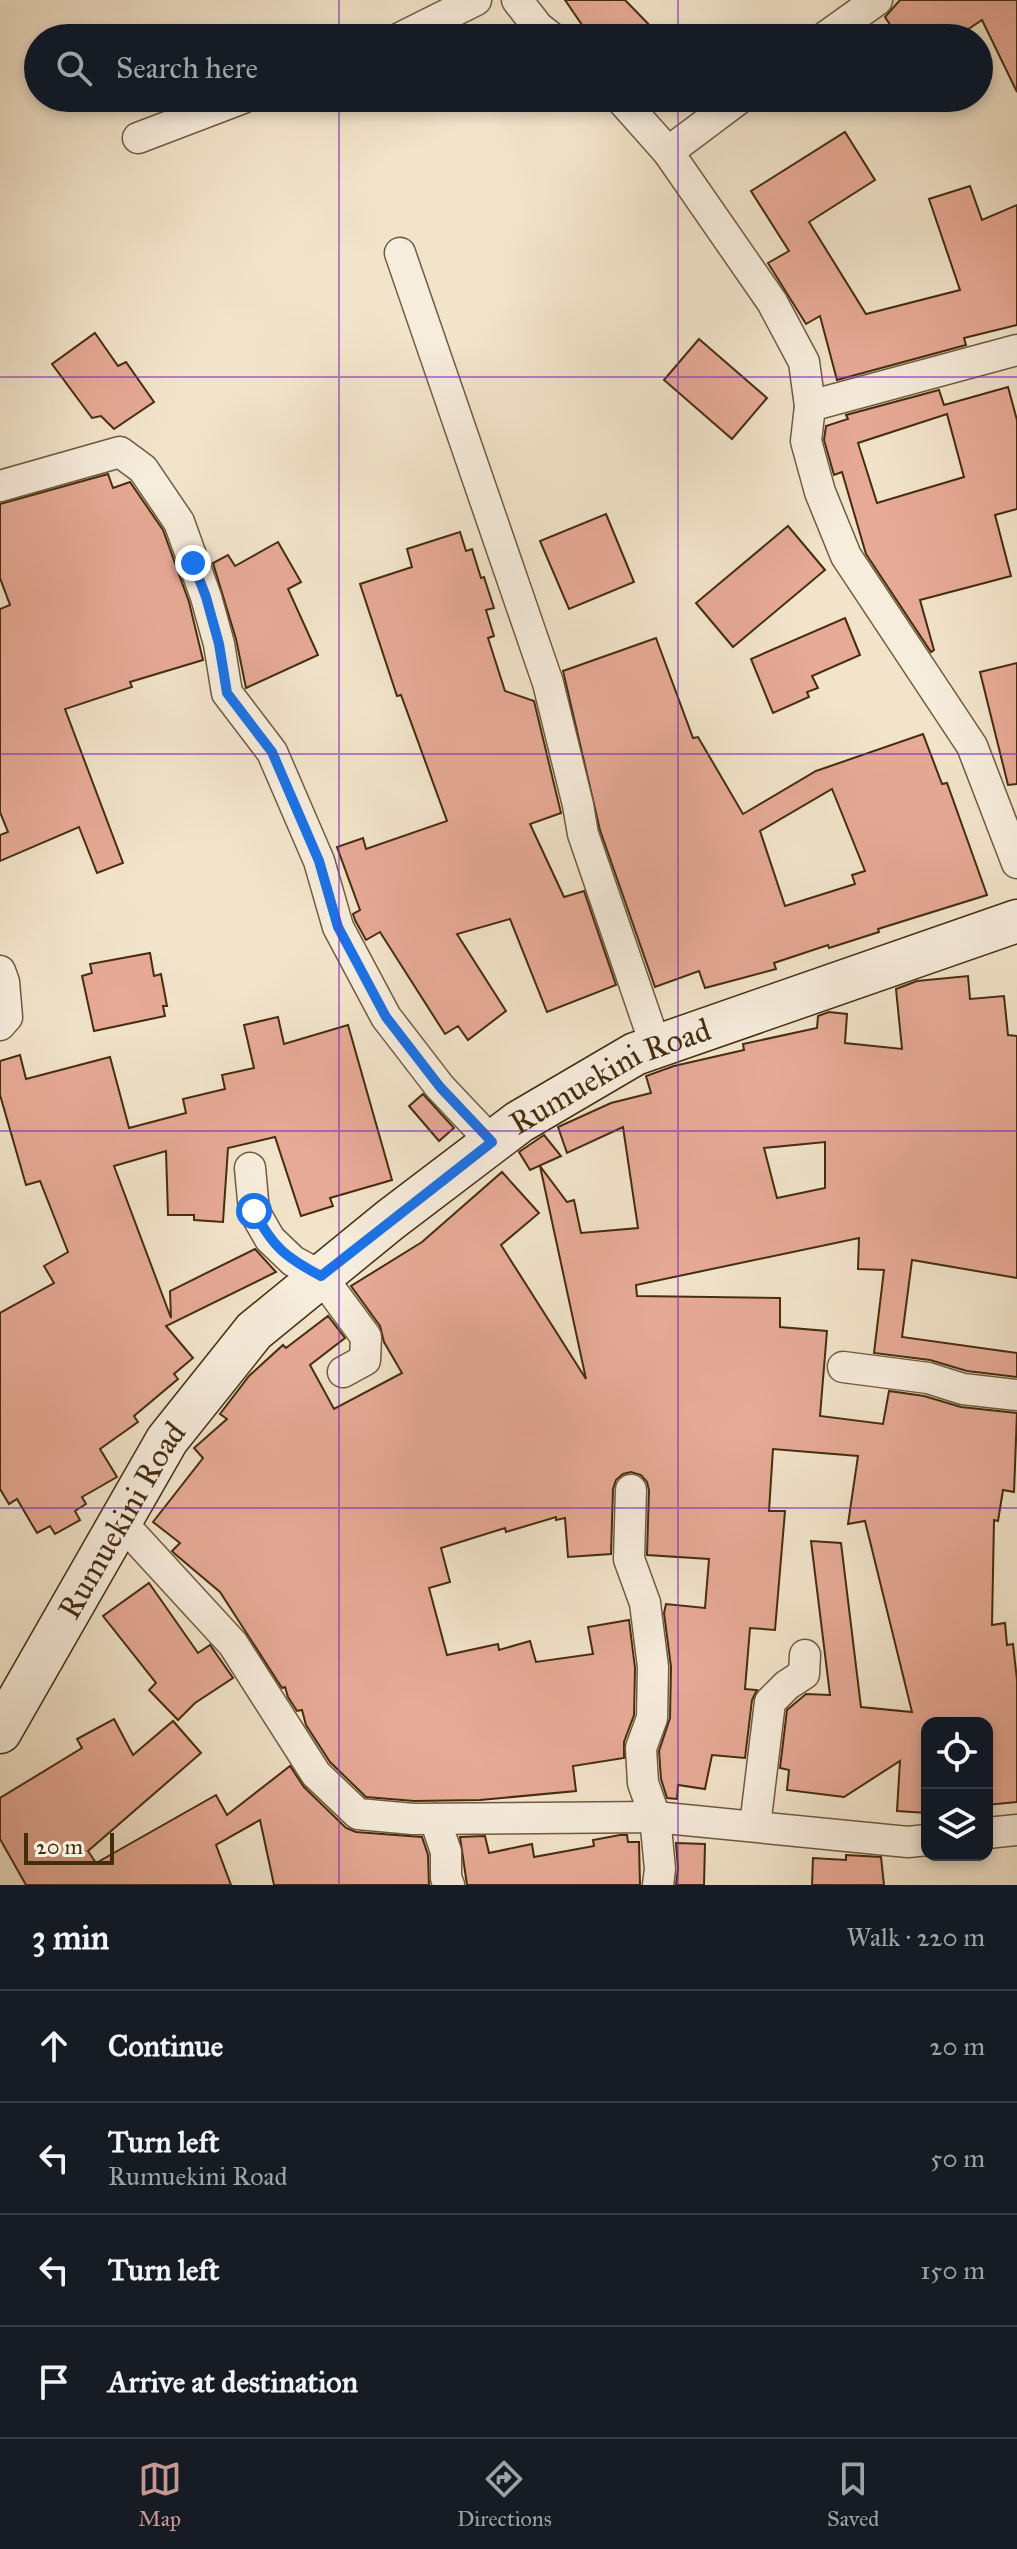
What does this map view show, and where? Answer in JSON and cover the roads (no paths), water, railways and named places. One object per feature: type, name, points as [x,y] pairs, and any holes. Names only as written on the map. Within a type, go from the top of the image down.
[{"type":"street","points":[[428,24],[476,0]]},
{"type":"street","points":[[517,0],[536,24]]},
{"type":"street","points":[[844,24],[877,0]]},
{"type":"street","points":[[138,138],[206,112]]},
{"type":"street","points":[[632,112],[668,152],[772,302],[804,362],[810,406],[806,441],[820,492],[846,556],[972,746],[1017,863]]},
{"type":"street","points":[[668,152],[721,112]]},
{"type":"street","points":[[400,253],[548,683],[583,834],[656,1047]]},
{"type":"street","points":[[810,406],[1017,350]]},
{"type":"street","points":[[0,486],[120,452],[143,469],[179,522],[206,597],[219,644],[227,693],[272,752],[319,861],[338,927],[386,1017],[440,1087],[492,1142]]},
{"type":"street","name":"Rumuekini Road","points":[[0,1732],[167,1440],[254,1331],[321,1276],[519,1122],[635,1054],[1017,921]]},
{"type":"street","points":[[0,971],[7,1017],[0,1025]]},
{"type":"street","points":[[250,1168],[254,1211],[270,1239],[293,1261],[321,1276],[366,1337],[365,1360],[343,1372]]},
{"type":"street","points":[[843,1367],[928,1378],[963,1389],[1017,1395]]},
{"type":"street","points":[[631,1490],[629,1559],[645,1603],[653,1667],[652,1718],[641,1748],[643,1783],[655,1817],[660,1869],[658,1885]]},
{"type":"street","points":[[121,1522],[233,1644],[316,1774],[358,1814],[435,1819],[655,1817],[908,1842],[921,1841]]},
{"type":"street","points":[[755,1826],[770,1702],[804,1674],[805,1655]]},
{"type":"street","points":[[435,1819],[446,1852],[449,1885]]},
{"type":"street","points":[[993,1832],[1017,1830]]}]
